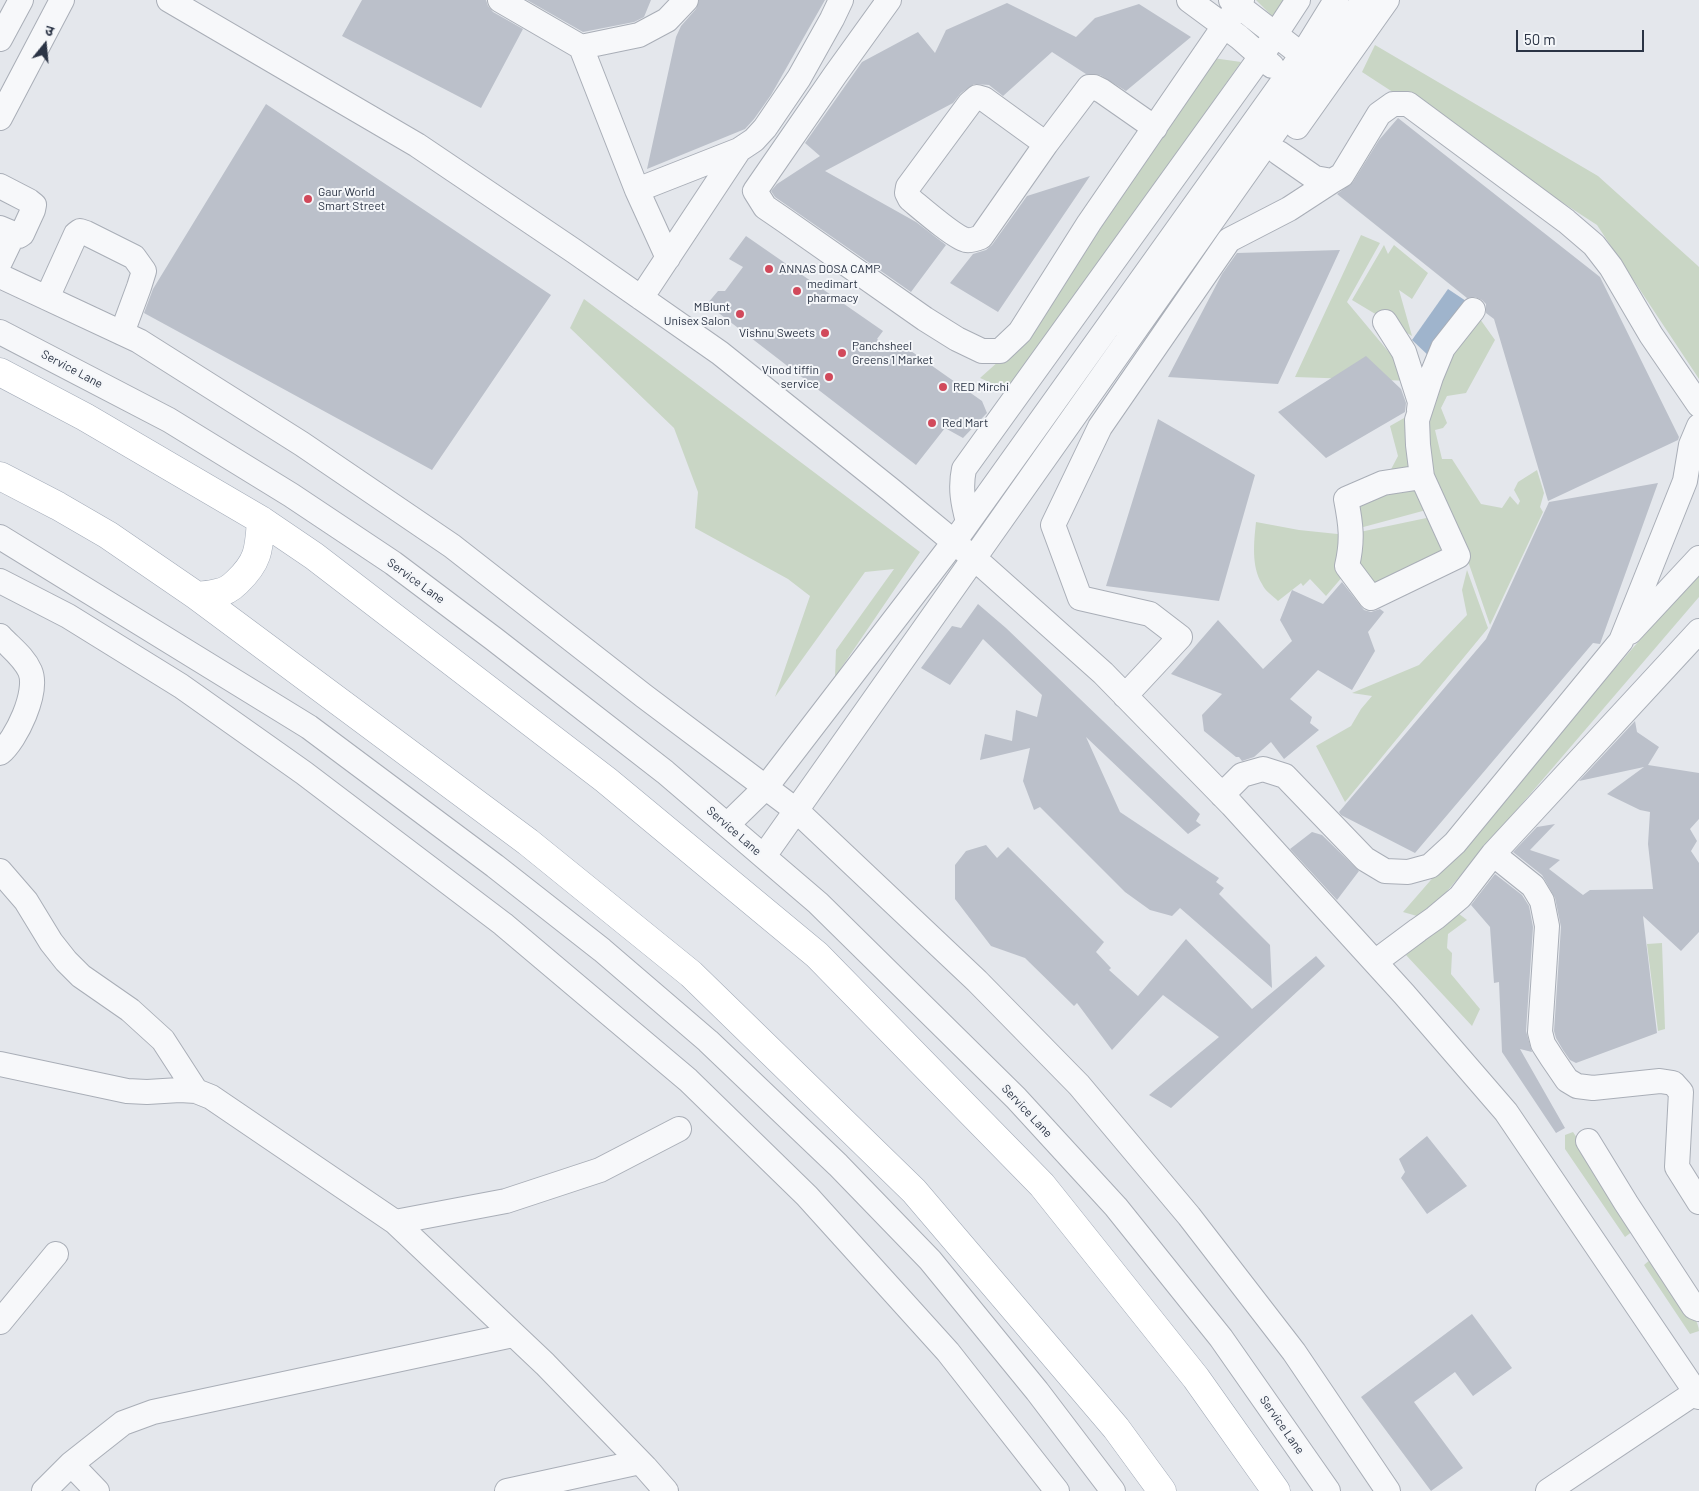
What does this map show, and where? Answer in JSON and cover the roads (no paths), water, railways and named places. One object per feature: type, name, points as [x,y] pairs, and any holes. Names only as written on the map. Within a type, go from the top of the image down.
[{"type":"main road","points":[[0,372],[86,417],[260,520],[314,556],[606,780],[817,955],[1042,1185],[1196,1378],[1276,1491]]},
{"type":"main road","points":[[0,476],[108,535],[197,596],[528,842],[691,974],[914,1191],[1116,1428],[1162,1491]]},
{"type":"main road","points":[[197,596],[219,593],[232,587],[250,570],[256,557],[259,542],[260,520]]},
{"type":"street","points":[[0,39],[21,0]]},
{"type":"street","points":[[0,118],[62,0]]},
{"type":"street","points":[[169,0],[417,145],[720,353],[979,562],[1103,673],[1222,795],[1376,962],[1506,1112],[1698,1393],[1548,1491]]},
{"type":"street","points":[[500,0],[581,46],[637,190],[668,258]]},
{"type":"street","points":[[581,46],[640,35],[667,20],[686,0]]},
{"type":"street","points":[[637,190],[738,150],[754,140],[799,78],[841,0]]},
{"type":"street","points":[[888,0],[755,191],[765,207],[925,319],[957,339],[982,351],[1000,351],[1020,332],[1089,224],[1224,26],[1237,2],[1302,54]]},
{"type":"street","points":[[1189,0],[1262,56],[1284,78]]},
{"type":"street","points":[[968,522],[962,500],[961,484],[964,469],[1262,56],[1275,33],[1298,0]]},
{"type":"street","points":[[727,825],[766,788],[954,542],[1302,54],[1336,0]]},
{"type":"street","points":[[979,562],[1281,123],[1363,0]]},
{"type":"street","points":[[764,856],[1279,153],[1388,0]]},
{"type":"street","points":[[1046,144],[984,99],[977,96],[908,187],[907,193],[910,199],[963,239],[975,240],[981,237],[1046,144],[1089,87],[1102,91],[1155,128]]},
{"type":"street","points":[[1125,696],[1180,637],[1150,614],[1080,598],[1053,525],[1100,427],[1229,240],[1289,209],[1342,175],[1379,114],[1393,104],[1408,104],[1566,221],[1594,245],[1611,267],[1651,335],[1699,405]]},
{"type":"street","points":[[641,298],[738,150]]},
{"type":"street","points":[[1279,153],[1316,178],[1332,181]]},
{"type":"street","points":[[0,186],[34,205],[22,234],[19,236],[6,232],[0,262]]},
{"type":"street","points":[[47,298],[76,234],[86,232],[134,258],[144,271],[122,333]]},
{"type":"street","points":[[0,276],[139,341],[176,362],[286,434],[452,546],[644,696],[797,811],[978,981],[1079,1084],[1189,1216],[1294,1352],[1388,1491]]},
{"type":"street","points":[[1417,420],[1431,376],[1443,348],[1473,310]]},
{"type":"street","points":[[1385,322],[1404,352],[1420,402],[1417,420],[1422,477],[1458,556],[1371,598],[1347,566],[1352,529],[1346,499],[1383,483],[1422,477]]},
{"type":"street","name":"Service Lane","points":[[0,332],[169,420],[291,495],[393,563],[665,772],[818,903],[1016,1098],[1116,1207],[1221,1338],[1328,1491]]},
{"type":"street","points":[[1621,641],[1684,480],[1690,445],[1699,426]]},
{"type":"street","points":[[0,538],[85,588],[309,727],[496,866],[602,950],[723,1055],[838,1165],[930,1260],[1037,1391],[1113,1491]]},
{"type":"street","points":[[1222,795],[1242,775],[1263,769],[1285,776],[1365,859],[1385,871],[1408,872],[1430,866],[1455,843],[1621,641],[1699,558]]},
{"type":"street","points":[[0,581],[68,616],[181,686],[304,773],[503,924],[688,1080],[807,1196],[948,1352],[1057,1491]]},
{"type":"street","points":[[1376,962],[1436,918],[1460,897],[1493,854],[1699,631]]},
{"type":"street","points":[[0,636],[24,661],[31,673],[33,684],[18,730],[14,738],[0,753]]},
{"type":"street","points":[[1493,854],[1533,886],[1542,901],[1547,926],[1540,1032],[1542,1044],[1567,1080],[1577,1086],[1594,1088],[1660,1081],[1674,1083],[1680,1092],[1677,1167],[1699,1202]]},
{"type":"street","points":[[0,871],[26,901],[51,942],[66,961],[81,976],[130,1010],[163,1040],[196,1092]]},
{"type":"street","points":[[0,1064],[127,1091],[180,1090],[196,1092],[211,1097],[395,1222],[545,1364],[666,1491]]},
{"type":"street","points":[[395,1222],[515,1198],[600,1170],[679,1129]]},
{"type":"street","points":[[1588,1140],[1626,1203],[1694,1307],[1699,1309]]},
{"type":"street","points":[[0,1322],[56,1254]]},
{"type":"street","points":[[44,1491],[71,1464],[123,1423],[153,1412],[513,1335]]},
{"type":"street","points":[[507,1491],[640,1462]]},
{"type":"street","points":[[71,1464],[97,1491]]},
{"type":"water","points":[[1448,289],[1469,303],[1431,358],[1412,340]]},
{"type":"place","name":"Gaur World Smart Street","points":[[308,199]]},
{"type":"place","name":"ANNAS DOSA CAMP","points":[[769,269]]},
{"type":"place","name":"medimart pharmacy","points":[[797,291]]},
{"type":"place","name":"MBlunt Unisex Salon","points":[[740,314]]},
{"type":"place","name":"Vishnu Sweets","points":[[825,333]]},
{"type":"place","name":"Panchsheel Greens 1 Market","points":[[842,353]]},
{"type":"place","name":"Vinod tiffin service","points":[[829,377]]},
{"type":"place","name":"RED Mirchi","points":[[943,387]]},
{"type":"place","name":"Red Mart","points":[[932,423]]}]
